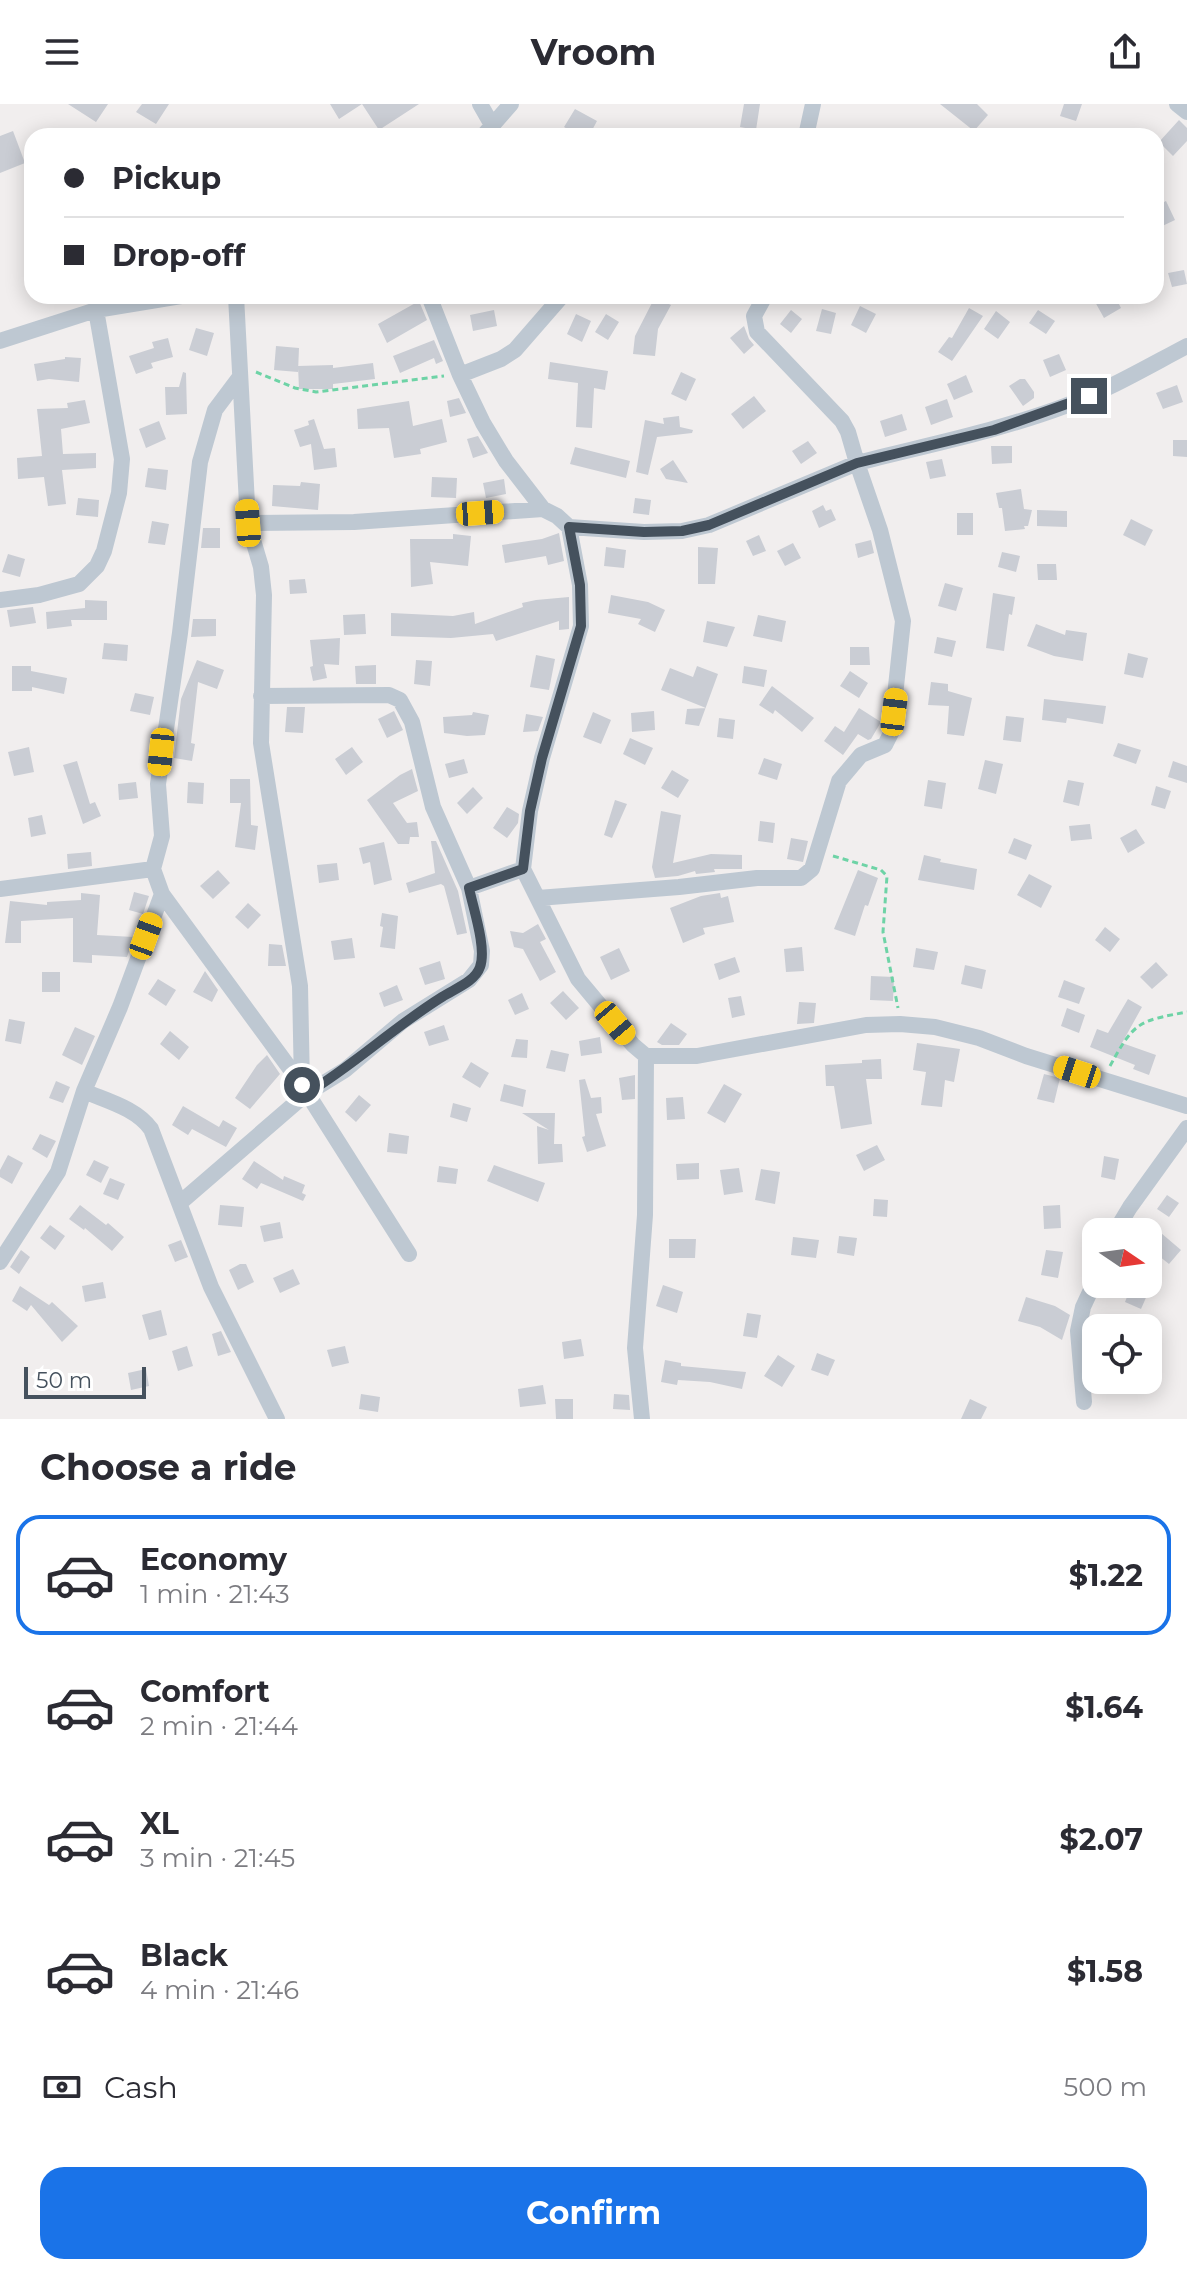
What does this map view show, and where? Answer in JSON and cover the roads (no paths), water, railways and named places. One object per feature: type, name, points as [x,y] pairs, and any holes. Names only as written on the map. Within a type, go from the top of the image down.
[{"type":"street","points":[[480,104],[487,128]]},
{"type":"street","points":[[491,128],[511,104]]},
{"type":"street","points":[[808,128],[813,104]]},
{"type":"street","points":[[1177,104],[1187,112]]},
{"type":"street","points":[[0,341],[96,310],[132,304]]},
{"type":"street","points":[[236,304],[248,523],[261,567],[264,595],[261,743],[300,986],[304,1089]]},
{"type":"street","points":[[432,304],[460,375],[506,461],[543,509],[569,527],[580,585],[581,626],[542,758],[530,811],[523,869],[578,979],[633,1045],[646,1056],[697,1056],[866,1025],[935,1027],[979,1038],[1187,1106]]},
{"type":"street","points":[[460,375],[501,359],[515,350],[555,304]]},
{"type":"street","points":[[538,898],[757,878],[801,878],[812,869],[839,781],[861,755],[885,745],[891,733],[901,648],[901,609],[880,530],[848,432],[842,421],[757,332],[754,316],[761,304]]},
{"type":"street","points":[[0,600],[39,595],[79,584],[97,566],[104,551],[119,493],[122,459],[96,310]]},
{"type":"street","points":[[569,527],[644,532],[682,531],[709,525],[857,463],[994,430],[1066,406],[1187,346]]},
{"type":"street","points":[[238,371],[215,410],[200,462],[180,633],[161,752],[158,784],[162,836],[153,869],[162,894],[304,1089],[409,1254]]},
{"type":"street","points":[[248,523],[354,522],[543,509]]},
{"type":"street","points":[[181,1202],[304,1089],[345,1070],[403,1021],[476,975],[481,965],[482,951],[469,888],[433,807],[412,722],[400,700],[389,695],[261,696]]},
{"type":"street","points":[[0,889],[153,869]]},
{"type":"street","points":[[469,888],[523,869]]},
{"type":"street","points":[[0,1262],[58,1172],[84,1091],[120,1007],[162,894]]},
{"type":"street","points":[[642,1419],[635,1348],[645,1215],[646,1056]]},
{"type":"street","points":[[84,1091],[131,1111],[145,1120],[151,1129],[211,1287],[277,1419]]},
{"type":"street","points":[[1123,1218],[1187,1128]]},
{"type":"street","points":[[1084,1402],[1078,1331],[1087,1298]]}]
